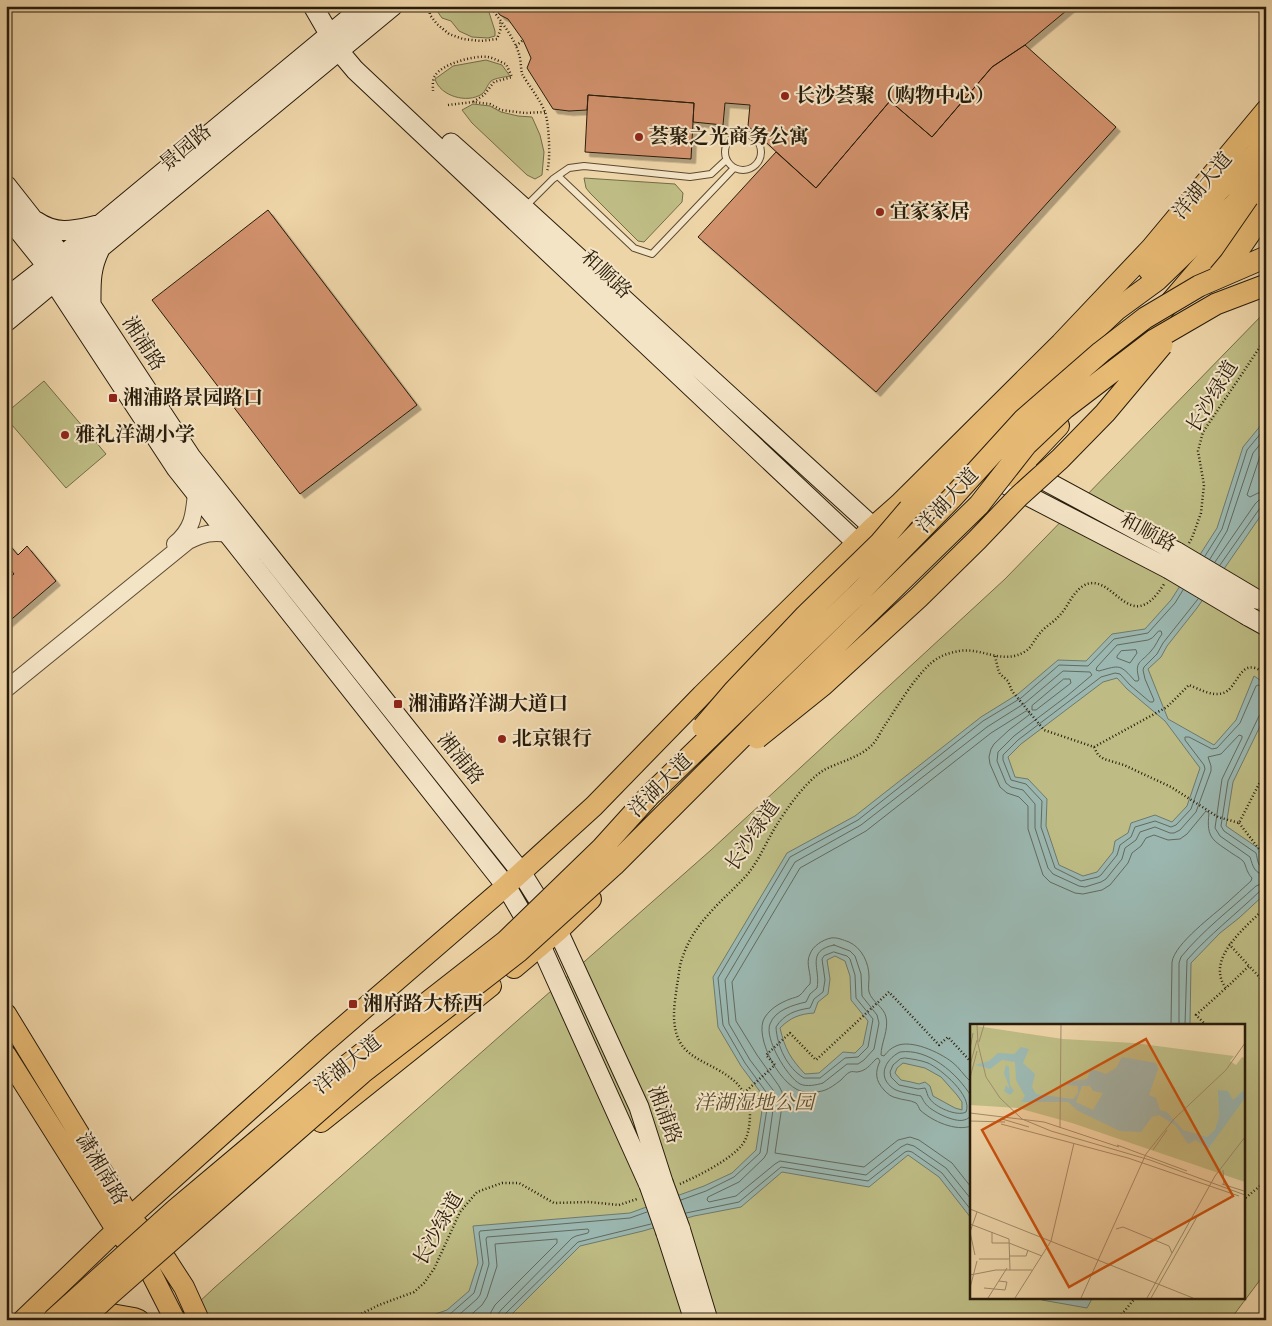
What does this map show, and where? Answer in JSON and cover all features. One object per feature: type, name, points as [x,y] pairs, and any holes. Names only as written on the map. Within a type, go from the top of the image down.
[{"type":"highway","points":[[649,796],[677,756],[733,692],[806,615],[880,543],[909,509],[969,453],[991,425],[1116,310],[1217,192],[1254,156],[1266,140]]},
{"type":"highway","points":[[1116,310],[1157,280],[1236,203],[1266,168]]},
{"type":"highway","points":[[658,822],[689,791],[795,708],[859,653],[918,598],[1018,497],[1060,459],[1105,413],[1191,310],[1230,262],[1266,210]]},
{"type":"highway","name":"洋湖大道","points":[[54,1320],[175,1210],[338,1073],[506,941],[602,848],[649,796],[863,589],[952,498],[1023,420],[1101,352],[1145,318],[1199,286],[1266,257]]},
{"type":"highway","name":"洋湖大道","points":[[91,1317],[126,1280],[362,1073],[518,952],[614,865],[979,505],[1026,445],[1065,408],[1154,340],[1216,304],[1266,285]]},
{"type":"main road","points":[[313,6],[332,32]]},
{"type":"main road","points":[[322,6],[332,32]]},
{"type":"main road","name":"景园路","points":[[6,322],[100,225],[364,6]]},
{"type":"main road","name":"景园路","points":[[6,298],[100,248],[393,6]]},
{"type":"main road","name":"和顺路","points":[[332,32],[355,70],[857,544]]},
{"type":"main road","name":"和顺路","points":[[342,48],[524,208],[873,527]]},
{"type":"main road","name":"洋湖大道","points":[[23,1320],[124,1224],[322,1045],[506,886],[594,806],[702,695],[873,527],[899,504],[1080,323],[1151,248],[1266,110]]},
{"type":"main road","name":"湘浦路","points":[[6,185],[32,218],[58,269],[176,468],[506,886],[541,946],[658,1188]]},
{"type":"main road","points":[[91,1317],[153,1258],[558,931],[976,520],[1008,485],[1020,467],[1134,346],[1266,190]]},
{"type":"main road","name":"湘浦路","points":[[6,215],[92,306],[191,457],[521,872],[558,931],[639,1107],[658,1188],[708,1320]]},
{"type":"main road","points":[[32,218],[54,230],[72,230],[100,225]]},
{"type":"main road","points":[[92,306],[91,284],[94,262],[100,248]]},
{"type":"main road","name":"和顺路","points":[[1020,467],[1175,562],[1257,606],[1266,626]]},
{"type":"main road","name":"和顺路","points":[[1008,485],[1175,562]]},
{"type":"main road","name":"潇湘南路","points":[[6,1014],[124,1224]]},
{"type":"main road","name":"潇湘南路","points":[[6,1055],[124,1224],[153,1258],[184,1287],[199,1320]]},
{"type":"main road","name":"湘浦路","points":[[673,1231],[694,1320]]},
{"type":"main road","name":"潇湘南路","points":[[153,1258],[175,1320]]},
{"type":"main road","points":[[91,1317],[134,1318],[139,1320]]},
{"type":"street","points":[[6,681],[183,536],[192,520],[196,493]]},
{"type":"street","points":[[6,689],[188,541],[209,533],[228,534]]},
{"type":"lane","points":[[737,134],[749,134],[754,137],[761,148],[761,153],[752,168],[746,170],[734,168],[726,160],[724,154],[727,142],[737,134]]},
{"type":"lane","points":[[524,208],[553,179],[569,168],[584,166],[690,177],[711,174],[726,160]]},
{"type":"lane","points":[[558,176],[634,248],[652,254],[734,168]]},
{"type":"path","points":[[429,6],[430,15],[437,24],[449,34],[463,39],[481,41],[497,39],[501,28],[500,21]]},
{"type":"path","points":[[490,6],[516,46],[522,74],[545,112],[549,148],[549,168],[547,173]]},
{"type":"path","points":[[516,46],[523,40]]},
{"type":"path","points":[[433,91],[436,74],[448,64],[487,57],[506,64],[512,77],[494,82],[484,95],[473,102]]},
{"type":"path","points":[[448,105],[473,102],[490,104],[501,110],[525,113],[545,112]]},
{"type":"path","name":"长沙绿道","points":[[350,1320],[379,1305],[414,1292],[424,1283],[434,1269],[460,1212],[477,1192],[502,1183],[519,1183],[554,1202],[619,1204],[658,1188],[693,1178],[729,1157],[742,1145],[748,1134],[750,1104],[742,1089],[732,1078],[694,1058],[677,1037],[674,1015],[678,982],[682,958],[691,937],[707,916],[747,875],[797,795],[822,772],[873,745],[922,671],[940,657],[960,651],[1002,658],[1015,657],[1028,650],[1040,633],[1060,616],[1077,590],[1087,584],[1099,584],[1108,588],[1128,605],[1147,604],[1157,595],[1175,562],[1192,538],[1201,513],[1204,485],[1198,451],[1203,432],[1266,338]]},
{"type":"path","points":[[995,656],[1000,674],[1008,681],[1012,691],[1044,730],[1094,747],[1098,755],[1104,759],[1124,765],[1171,787],[1218,817],[1240,823],[1266,858]]},
{"type":"path","points":[[1094,747],[1167,707],[1189,685],[1207,692],[1222,694],[1230,690],[1241,673],[1248,668],[1254,668],[1266,674]]},
{"type":"path","points":[[1240,823],[1260,782],[1266,775]]},
{"type":"path","points":[[1226,988],[1222,983],[1221,959],[1229,944],[1266,907]]},
{"type":"path","points":[[1229,944],[1266,984]]},
{"type":"path","points":[[1205,1024],[1196,1015],[1249,966]]},
{"type":"path","points":[[744,1093],[774,1065],[766,1055],[790,1032],[816,1060],[889,992],[939,1045],[948,1037],[970,1061]]},
{"type":"path","points":[[1244,1199],[1266,1181]]},
{"type":"path","points":[[1117,1320],[1135,1298]]},
{"type":"green space","points":[[445,6],[487,6],[495,36],[488,38],[472,37],[459,31],[451,21],[442,18],[437,11]]},
{"type":"green space","points":[[486,60],[502,65],[510,76],[491,81],[483,93],[476,97],[462,98],[448,94],[442,90],[435,79],[453,66]]},
{"type":"green space","points":[[473,104],[490,106],[501,112],[518,116],[532,117],[540,135],[544,152],[542,175],[535,179],[527,175],[472,123],[462,110]]},
{"type":"green space","points":[[584,178],[675,184],[683,193],[682,202],[644,242],[638,241],[590,193],[586,188]]},
{"type":"green space","name":"洋湖湿地公园","points":[[1266,311],[1266,1272],[1230,1320],[180,1320],[711,850],[1005,579]]},
{"type":"green space","points":[[44,381],[106,454],[66,488],[6,418],[6,413]]},
{"type":"water","points":[[1266,419],[1266,508],[1197,608],[1167,646],[1161,657],[1148,669],[1168,719],[1214,745],[1236,720],[1254,676],[1266,684],[1266,714],[1233,782],[1226,826],[1261,850],[1266,870],[1266,893],[1220,933],[1191,963],[1190,1024],[970,1024],[970,1217],[939,1177],[908,1155],[869,1187],[782,1172],[741,1207],[694,1216],[643,1231],[580,1246],[506,1320],[418,1320],[447,1310],[469,1291],[478,1263],[473,1226],[630,1213],[704,1186],[732,1173],[756,1150],[764,1097],[741,1066],[718,1027],[713,977],[787,853],[855,816],[981,717],[1018,694],[1058,660],[1086,661],[1112,634],[1145,629],[1171,600],[1217,528],[1243,447]],"holes":[[[1117,678],[1127,689],[1165,721],[1200,768],[1187,806],[1172,822],[1155,815],[1131,823],[1128,833],[1115,841],[1113,852],[1097,872],[1083,876],[1059,865],[1046,826],[1047,799],[1028,779],[1015,777],[1008,757],[1021,744],[1103,682]],[[835,956],[845,961],[850,976],[851,1000],[868,1021],[863,1045],[855,1053],[843,1052],[819,1073],[805,1074],[789,1053],[780,1028],[796,1017],[814,1013],[818,1002],[828,994],[830,979],[827,960]],[[903,1063],[925,1068],[941,1077],[962,1102],[962,1110],[933,1096],[930,1086],[925,1082],[919,1084],[901,1080],[895,1073],[897,1068]]]},
{"type":"water","points":[[1040,1298],[1092,1298],[1087,1308],[1042,1300]]},
{"type":"building","name":"长沙荟聚（购物中心）","points":[[493,6],[1072,6],[1025,45],[992,67],[932,137],[890,101],[816,188],[748,126],[750,105],[725,103],[723,125],[693,122],[694,103],[588,95],[587,110],[569,111],[553,109],[527,68],[531,58],[523,40],[508,19],[500,15]]},
{"type":"building","name":"宜家家居","points":[[1025,45],[1116,127],[876,392],[698,237],[776,152],[816,188],[890,101],[932,137],[992,67]]},
{"type":"building","name":"荟聚之光商务公寓","points":[[588,95],[694,103],[691,159],[585,152]]},
{"type":"building","points":[[268,210],[417,405],[300,494],[152,300]]},
{"type":"building","points":[[6,541],[18,555],[27,546],[56,581],[6,624],[6,580],[14,574],[6,564]]},
{"type":"place","name":"长沙荟聚（购物中心）","points":[[785,96]]},
{"type":"place","name":"荟聚之光商务公寓","points":[[639,137]]},
{"type":"place","name":"宜家家居","points":[[880,212]]},
{"type":"place","name":"湘浦路景园路口","points":[[113,398]]},
{"type":"place","name":"雅礼洋湖小学","points":[[65,435]]},
{"type":"place","name":"湘浦路洋湖大道口","points":[[398,704]]},
{"type":"place","name":"北京银行","points":[[502,739]]},
{"type":"place","name":"湘府路大桥西","points":[[353,1004]]}]
